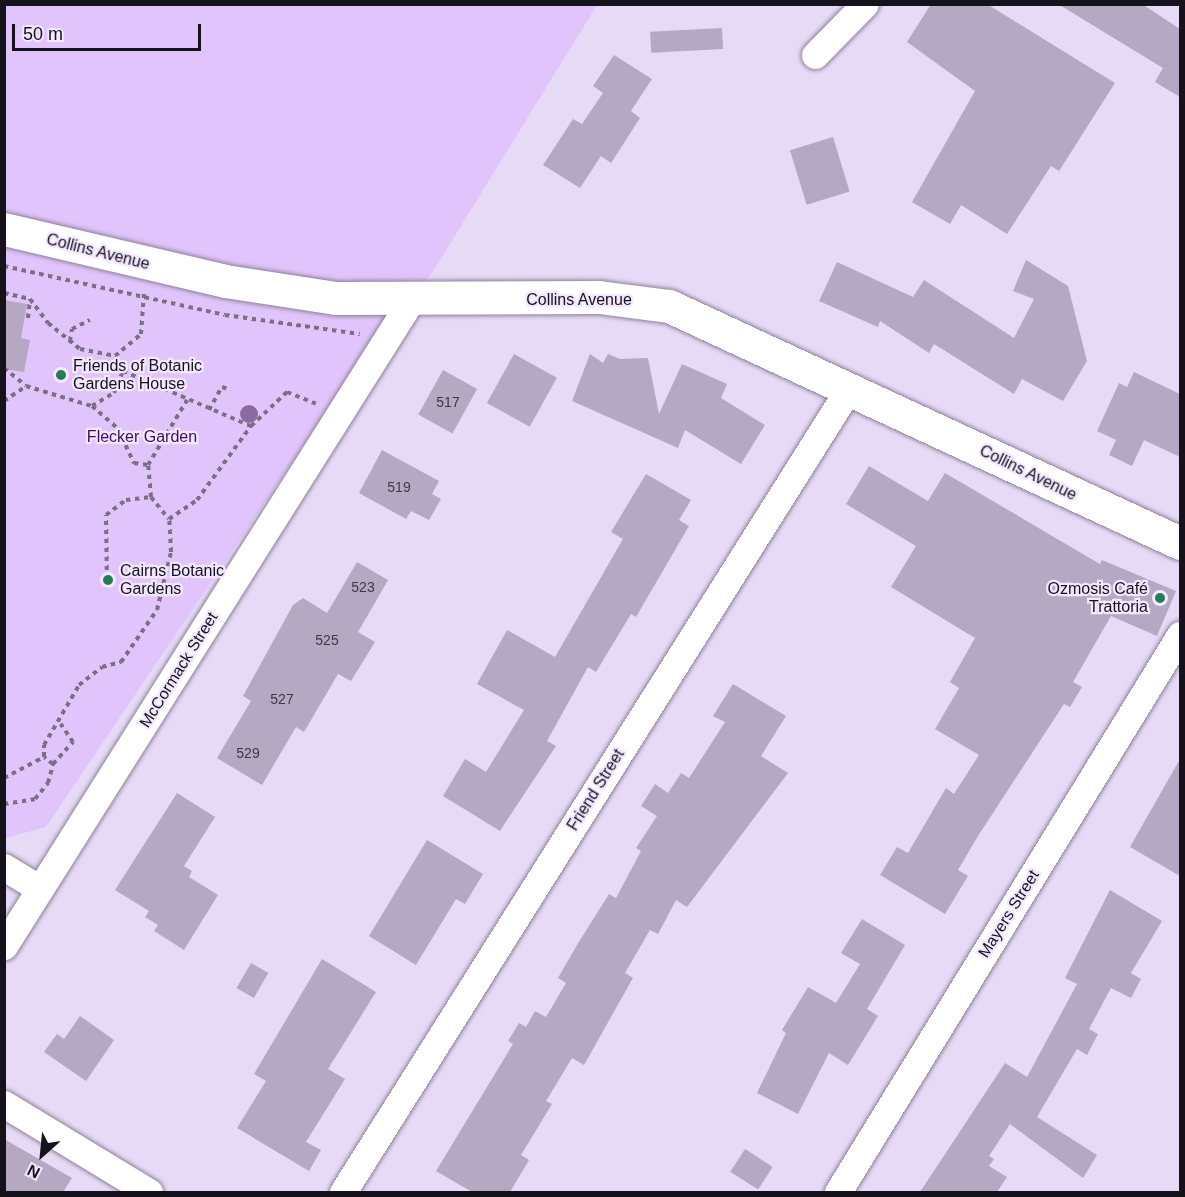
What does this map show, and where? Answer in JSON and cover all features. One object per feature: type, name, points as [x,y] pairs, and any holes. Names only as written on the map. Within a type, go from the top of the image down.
[{"type":"street","points":[[815,55],[865,4]]},
{"type":"street","name":"Collins Avenue","points":[[4,229],[225,282],[410,302],[637,299],[714,324],[1180,543]]},
{"type":"street","name":"McCormack Street","points":[[4,946],[410,302]]},
{"type":"street","name":"Friend Street","points":[[343,1192],[850,387]]},
{"type":"street","name":"Mayers Street","points":[[838,1192],[1180,635]]},
{"type":"street","points":[[4,867],[40,890]]},
{"type":"street","points":[[4,1104],[149,1192]]},
{"type":"path","points":[[4,293],[30,299],[70,342],[116,356],[123,371],[251,426]]},
{"type":"path","points":[[28,318],[30,299]]},
{"type":"path","points":[[116,356],[141,334],[143,303]]},
{"type":"path","points":[[70,342],[72,329],[90,320]]},
{"type":"path","points":[[4,368],[26,386],[92,406],[118,429],[134,463],[148,465]]},
{"type":"path","points":[[92,406],[114,393],[123,371]]},
{"type":"path","points":[[4,400],[26,386]]},
{"type":"path","points":[[210,410],[222,387],[231,390]]},
{"type":"path","points":[[169,519],[197,500],[251,426],[287,392],[340,414]]},
{"type":"path","points":[[44,757],[44,745],[61,724],[79,685],[102,668],[121,662],[157,610],[171,552],[169,519],[151,497],[148,465],[187,400]]},
{"type":"path","points":[[106,588],[105,515],[126,500],[151,497]]},
{"type":"path","points":[[4,804],[35,799],[53,764],[73,742],[61,724]]},
{"type":"path","points":[[44,757],[53,764]]},
{"type":"path","points":[[4,778],[44,757]]},
{"type":"green space","name":"Cairns Botanic Gardens","points":[[4,5],[597,5],[432,273],[379,333],[46,827],[6,838]]},
{"type":"building","points":[[931,4],[987,4],[1115,83],[1059,171],[1051,166],[1007,234],[961,205],[950,224],[912,202],[975,91],[907,42]]},
{"type":"building","points":[[1058,4],[1142,4],[1180,29],[1180,97],[1155,82],[1163,68]]},
{"type":"building","points":[[722,28],[723,49],[651,53],[650,32]]},
{"type":"building","points":[[614,55],[652,79],[631,111],[640,118],[611,163],[601,156],[580,188],[543,165],[573,119],[582,124],[603,93],[593,86]]},
{"type":"building","points":[[833,137],[850,192],[807,205],[790,150]]},
{"type":"building","points":[[1026,260],[1068,286],[1087,361],[1063,401],[1022,379],[1014,394],[934,344],[929,353],[880,321],[878,327],[819,301],[837,262],[913,297],[924,280],[1014,338],[1034,299],[1013,291]]},
{"type":"building","points":[[4,300],[27,304],[21,338],[30,340],[24,372],[4,369]]},
{"type":"building","points":[[514,354],[557,378],[530,427],[487,403]]},
{"type":"building","points":[[590,354],[603,363],[608,354],[620,359],[648,358],[659,414],[682,364],[727,384],[721,398],[765,425],[741,464],[685,430],[678,448],[572,401]]},
{"type":"building","points":[[443,370],[477,389],[452,434],[418,415]]},
{"type":"building","points":[[1134,372],[1180,394],[1180,457],[1144,440],[1132,466],[1109,455],[1116,440],[1097,431],[1119,383],[1127,387]]},
{"type":"building","points":[[382,450],[439,481],[432,494],[441,499],[429,520],[411,511],[406,519],[359,493]]},
{"type":"building","points":[[869,466],[928,501],[945,473],[1100,564],[1102,560],[1176,591],[1157,636],[1111,616],[1073,682],[1082,687],[1070,707],[1064,704],[958,870],[968,876],[945,914],[880,875],[897,847],[908,853],[946,788],[954,794],[979,755],[935,729],[959,688],[950,682],[975,638],[891,587],[916,546],[846,504]]},
{"type":"building","points":[[646,474],[691,500],[679,520],[689,526],[636,617],[631,614],[596,672],[588,667],[547,741],[556,746],[500,831],[443,796],[465,759],[486,772],[524,710],[477,684],[507,630],[555,657],[623,539],[611,532]]},
{"type":"building","points":[[357,562],[388,580],[358,632],[375,642],[351,681],[338,674],[304,732],[296,727],[262,785],[217,758],[251,701],[243,696],[293,605],[303,598],[327,613]]},
{"type":"building","points":[[733,684],[786,716],[761,756],[788,773],[687,907],[676,900],[658,934],[650,930],[625,973],[633,978],[584,1065],[572,1058],[546,1101],[552,1104],[521,1155],[529,1160],[510,1192],[472,1192],[436,1171],[513,1044],[508,1041],[519,1023],[526,1027],[535,1011],[546,1017],[566,983],[558,978],[577,945],[609,894],[616,898],[641,851],[636,848],[657,816],[641,806],[655,784],[668,793],[681,773],[689,778],[725,722],[713,716]]},
{"type":"building","points":[[1180,759],[1180,876],[1130,847]]},
{"type":"building","points":[[177,793],[215,817],[184,866],[192,871],[189,877],[218,895],[184,950],[154,931],[158,925],[145,917],[149,911],[115,890]]},
{"type":"building","points":[[427,840],[483,874],[465,904],[456,899],[416,965],[369,936]]},
{"type":"building","points":[[1110,890],[1162,921],[1131,973],[1141,979],[1131,998],[1111,988],[1089,1029],[1098,1034],[1087,1055],[1077,1049],[1037,1117],[1097,1155],[1083,1178],[1010,1124],[989,1156],[994,1159],[989,1166],[1007,1177],[997,1192],[920,1192],[1005,1063],[1027,1077],[1077,984],[1065,978]]},
{"type":"building","points":[[862,919],[905,945],[867,1009],[878,1016],[848,1065],[829,1053],[798,1114],[757,1093],[786,1033],[782,1030],[808,987],[836,1003],[860,964],[841,953]]},
{"type":"building","points":[[322,959],[376,992],[328,1069],[345,1079],[306,1142],[321,1150],[309,1171],[237,1128],[266,1081],[254,1074]]},
{"type":"building","points":[[251,963],[268,973],[254,998],[236,988]]},
{"type":"building","points":[[80,1016],[114,1040],[86,1081],[44,1052],[57,1034],[64,1039]]},
{"type":"building","points":[[4,1139],[72,1178],[63,1192],[4,1192]]},
{"type":"building","points":[[745,1149],[773,1167],[758,1190],[730,1172]]},
{"type":"place","name":"Friends of Botanic Gardens House","points":[[61,375]]},
{"type":"place","name":"Cairns Botanic Gardens","points":[[108,580]]},
{"type":"place","name":"Ozmosis Café Trattoria","points":[[1160,598]]},
{"type":"park label","name":"Flecker Garden","points":[[142,437]]}]
